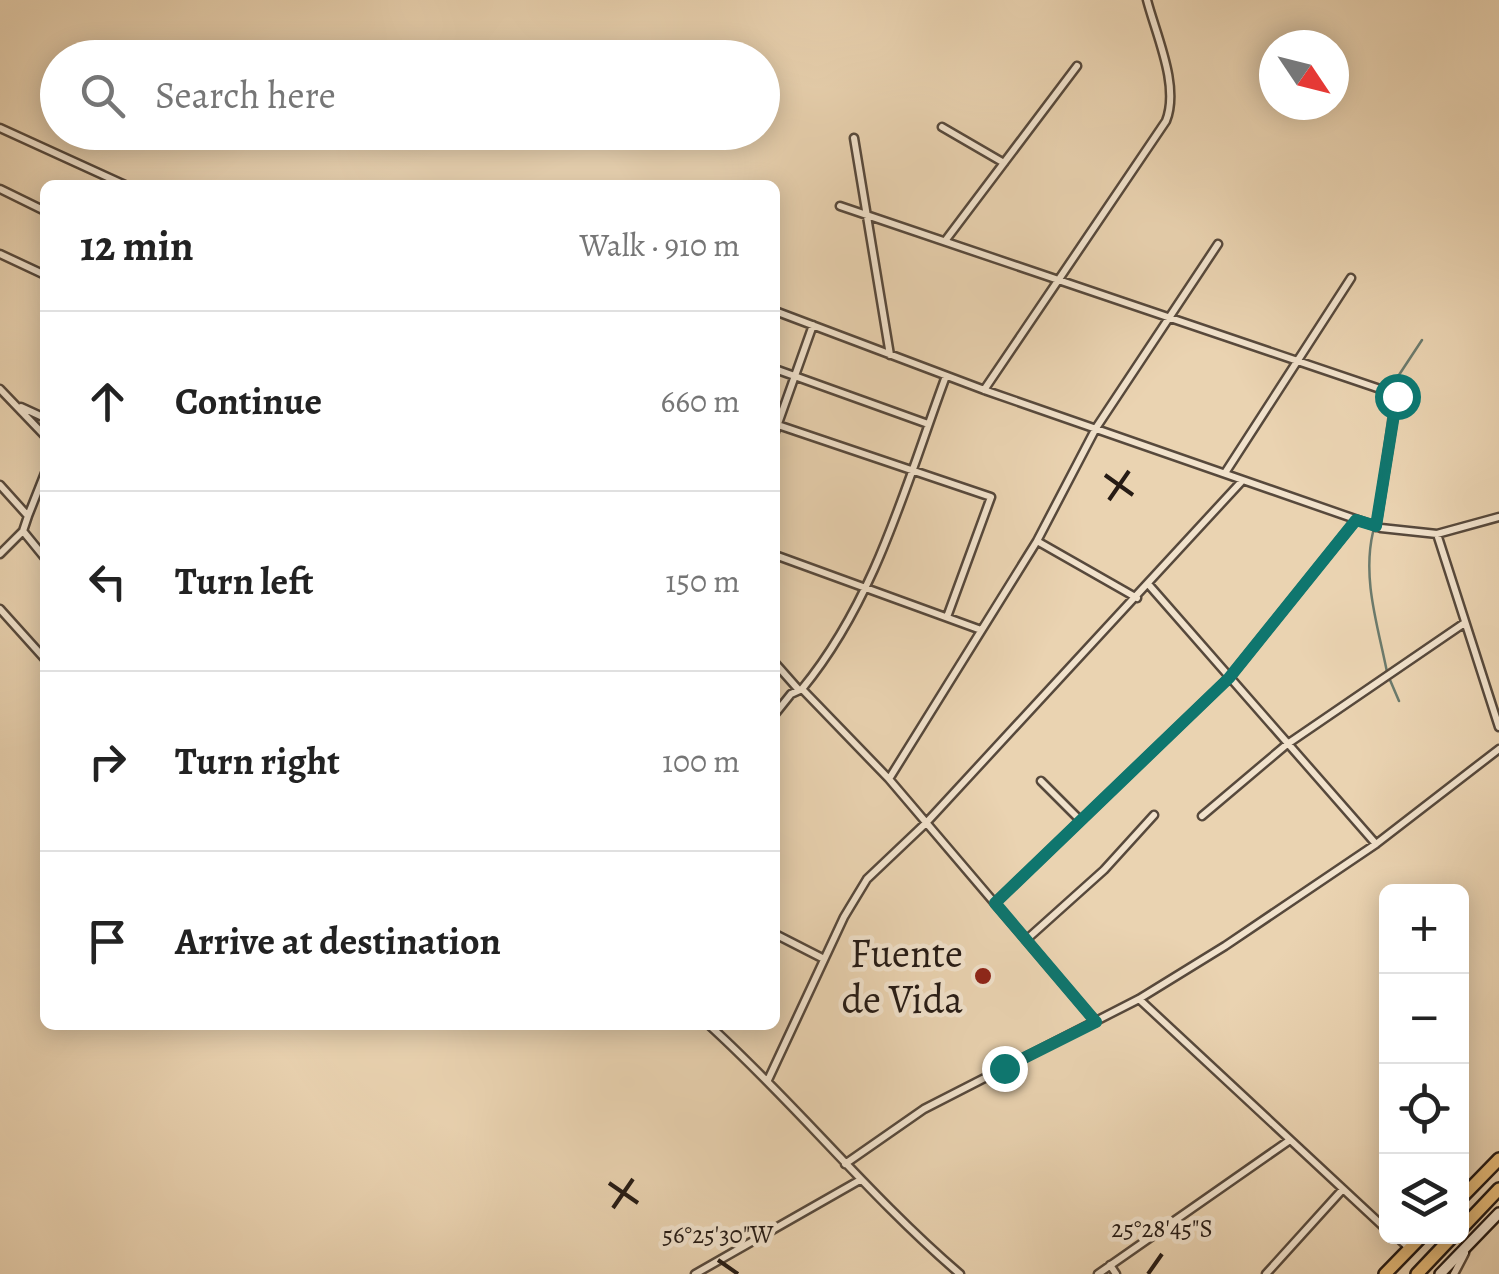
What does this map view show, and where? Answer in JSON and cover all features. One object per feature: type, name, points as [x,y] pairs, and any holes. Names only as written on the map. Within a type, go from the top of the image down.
[{"type":"highway","points":[[1469,1190],[1499,1159]]},
{"type":"highway","points":[[1469,1220],[1499,1188]]},
{"type":"highway","points":[[1385,1274],[1415,1244]]},
{"type":"highway","points":[[1417,1274],[1445,1244]]},
{"type":"street","points":[[984,390],[1153,143],[1172,106],[1148,0]]},
{"type":"street","points":[[945,241],[1076,66]]},
{"type":"street","points":[[942,128],[1004,162]]},
{"type":"street","points":[[0,129],[40,147]]},
{"type":"street","points":[[854,138],[890,355]]},
{"type":"street","points":[[46,150],[113,180]]},
{"type":"street","points":[[0,189],[40,209]]},
{"type":"street","points":[[840,206],[1386,391]]},
{"type":"street","points":[[889,779],[1037,541],[1096,428],[1218,244]]},
{"type":"street","points":[[0,254],[40,274]]},
{"type":"street","points":[[1225,473],[1351,278]]},
{"type":"street","points":[[780,313],[984,390],[1376,526],[1406,534],[1437,534],[1499,517]]},
{"type":"street","points":[[780,416],[813,326]]},
{"type":"street","points":[[780,371],[928,424]]},
{"type":"street","points":[[780,709],[836,648],[868,588],[946,376]]},
{"type":"street","points":[[0,390],[40,431]]},
{"type":"street","points":[[1376,526],[1397,396]]},
{"type":"street","points":[[15,404],[40,416]]},
{"type":"street","points":[[780,428],[991,497],[947,618]]},
{"type":"street","points":[[768,1080],[867,878],[926,823],[1150,585],[1242,481]]},
{"type":"street","points":[[0,485],[28,516]]},
{"type":"street","points":[[0,554],[23,530],[40,486]]},
{"type":"street","points":[[995,903],[1229,678],[1356,520]]},
{"type":"street","points":[[23,530],[40,552]]},
{"type":"street","points":[[1437,534],[1499,727]]},
{"type":"street","points":[[1037,541],[1137,598]]},
{"type":"street","points":[[780,557],[981,630]]},
{"type":"street","points":[[1150,585],[1286,746],[1376,844]]},
{"type":"street","points":[[0,609],[40,653]]},
{"type":"street","points":[[1202,816],[1286,746],[1463,624]]},
{"type":"street","points":[[780,668],[889,779],[1096,1022]]},
{"type":"street","points":[[846,1164],[924,1109],[1139,999],[1376,844],[1499,749]]},
{"type":"street","points":[[1041,781],[1080,820]]},
{"type":"street","points":[[1026,940],[1104,870],[1154,815]]},
{"type":"street","points":[[780,937],[824,959]]},
{"type":"street","points":[[1139,999],[1379,1222]]},
{"type":"street","points":[[713,1030],[768,1080],[860,1180],[960,1274]]},
{"type":"street","points":[[1098,1274],[1290,1140]]},
{"type":"street","points":[[695,1274],[860,1180]]},
{"type":"street","points":[[1266,1274],[1342,1189]]},
{"type":"street","points":[[1440,1274],[1499,1216]]},
{"type":"street","points":[[1469,1236],[1472,1240]]},
{"type":"street","points":[[1454,1274],[1472,1240]]},
{"type":"street","points":[[1405,1244],[1410,1249]]},
{"type":"street","points":[[1110,1266],[1116,1274]]},
{"type":"waterway","points":[[1375,513],[1393,384],[1422,340]]},
{"type":"waterway","points":[[1373,532],[1370,585],[1387,672]]},
{"type":"waterway","points":[[1390,680],[1399,701]]},
{"type":"place","name":"Fuente de Vida","points":[[983,976]]},
{"type":"route","points":[[1004,1068],[1096,1022],[995,903],[1229,678],[1356,520],[1376,526],[1397,396]]}]
